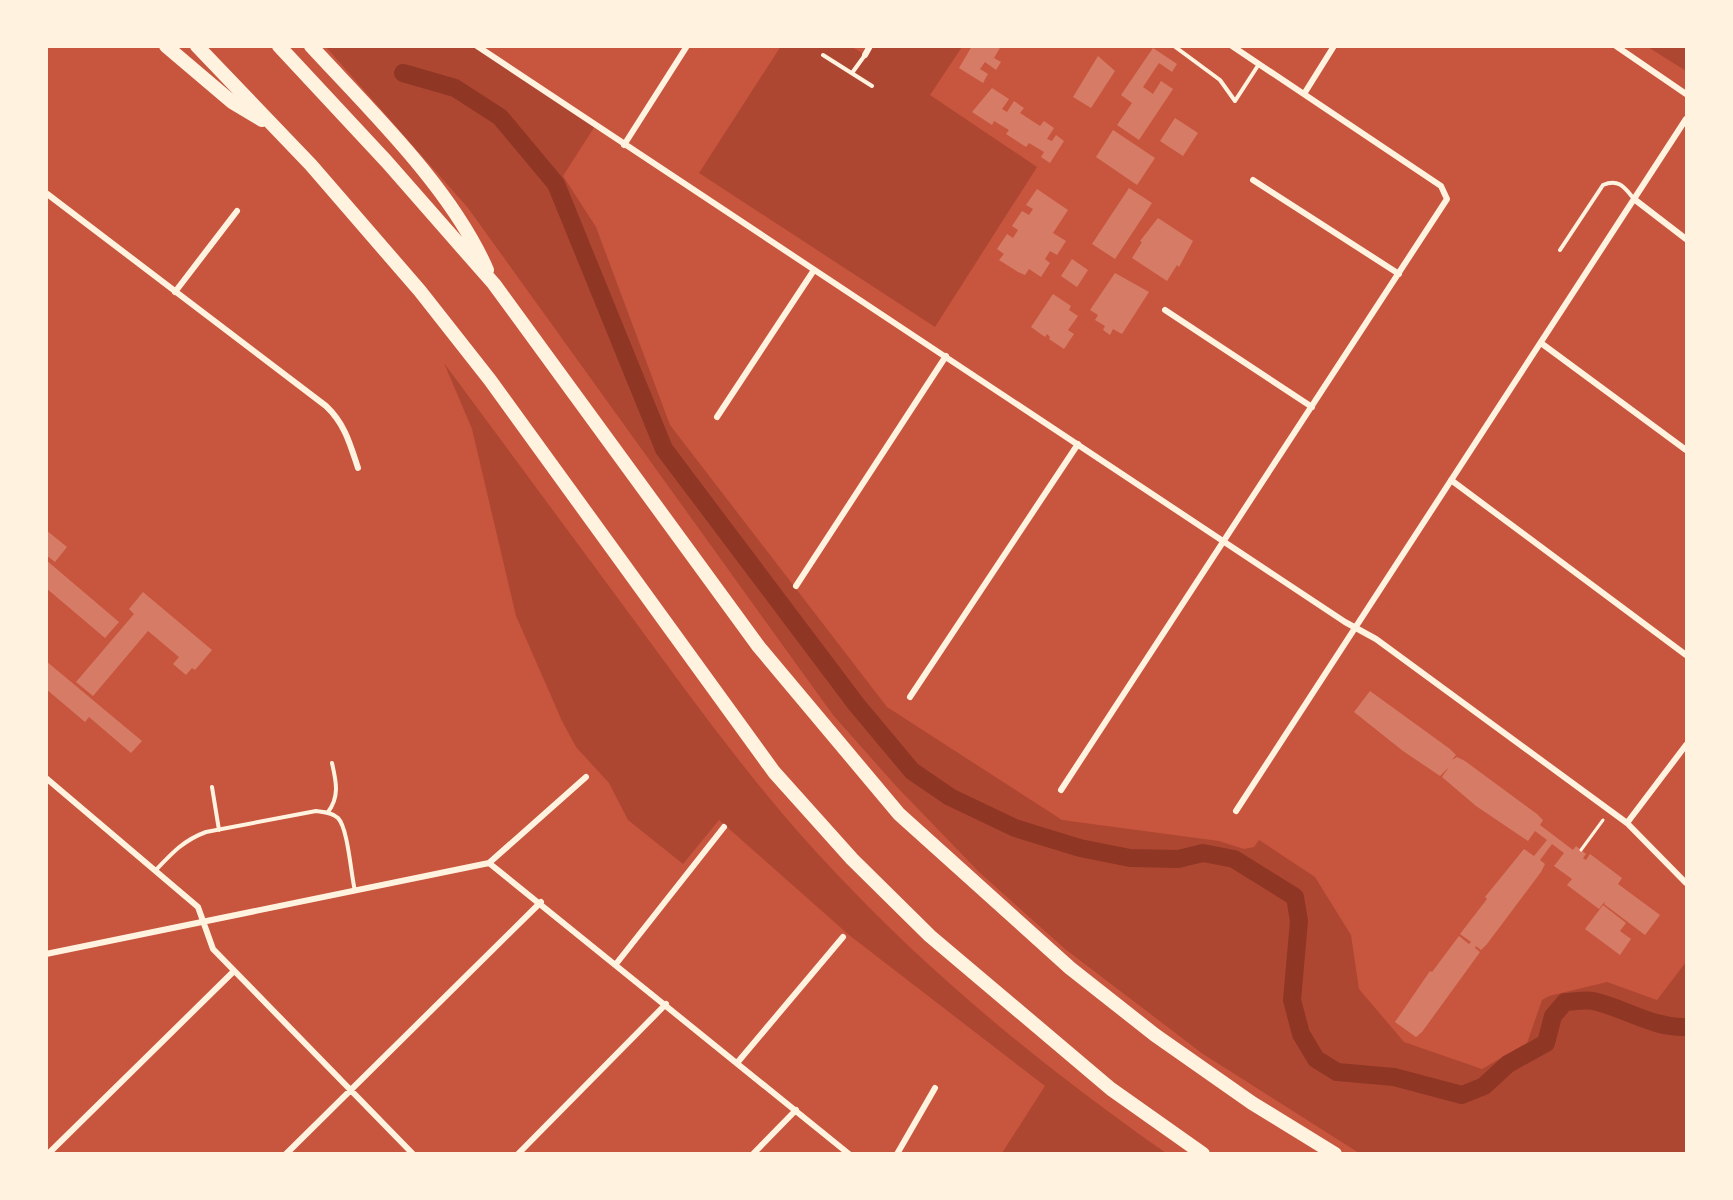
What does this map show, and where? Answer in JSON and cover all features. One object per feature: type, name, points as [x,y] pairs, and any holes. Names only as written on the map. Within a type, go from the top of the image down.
[{"type":"highway","points":[[166,46],[232,102],[279,131]]},
{"type":"highway","points":[[197,46],[279,131],[369,230],[451,330],[774,772],[852,859],[930,936],[1110,1089],[1203,1154]]},
{"type":"highway","points":[[279,46],[387,162],[494,284],[759,647],[899,814],[1071,968],[1145,1027],[1252,1103],[1335,1154]]},
{"type":"highway","points":[[311,46],[407,153],[458,218],[474,239],[494,284]]},
{"type":"street","points":[[477,46],[1224,542],[1376,639],[1627,823],[1686,883]]},
{"type":"street","points":[[624,145],[687,46]]},
{"type":"street","points":[[865,55],[870,46]]},
{"type":"street","points":[[1061,790],[1447,202],[1446,193],[1441,186],[1232,46]]},
{"type":"street","points":[[1304,94],[1334,46]]},
{"type":"street","points":[[1616,46],[1686,94]]},
{"type":"street","points":[[1236,811],[1686,120]]},
{"type":"street","points":[[1253,180],[1399,274]]},
{"type":"street","points":[[47,194],[339,418],[346,431],[357,468]]},
{"type":"street","points":[[1635,199],[1686,239]]},
{"type":"street","points":[[175,291],[237,212]]},
{"type":"street","points":[[717,417],[814,270]]},
{"type":"street","points":[[1165,310],[1312,407]]},
{"type":"street","points":[[1541,343],[1686,450]]},
{"type":"street","points":[[796,586],[946,356]]},
{"type":"street","points":[[910,697],[1078,444]]},
{"type":"street","points":[[1451,480],[1686,655]]},
{"type":"street","points":[[1627,823],[1686,745]]},
{"type":"street","points":[[46,954],[489,863],[586,777]]},
{"type":"street","points":[[46,778],[198,907],[213,949],[413,1154]]},
{"type":"street","points":[[616,964],[724,827]]},
{"type":"street","points":[[489,863],[541,902],[849,1154]]},
{"type":"street","points":[[285,1154],[541,902]]},
{"type":"street","points":[[737,1063],[843,937]]},
{"type":"street","points":[[48,1154],[234,971]]},
{"type":"street","points":[[518,1154],[666,1004]]},
{"type":"street","points":[[897,1154],[935,1088]]},
{"type":"street","points":[[753,1154],[796,1110]]},
{"type":"lane","points":[[1174,46],[1220,80],[1235,101],[1259,64]]},
{"type":"lane","points":[[823,55],[872,86]]},
{"type":"lane","points":[[852,74],[865,55]]},
{"type":"lane","points":[[1560,250],[1603,185],[1614,181],[1621,184],[1635,199]]},
{"type":"lane","points":[[328,812],[337,793],[332,763]]},
{"type":"lane","points":[[212,787],[219,830]]},
{"type":"lane","points":[[156,870],[190,838],[316,811],[328,812],[338,818],[343,828],[355,891]]},
{"type":"path","points":[[1581,850],[1610,810]]},
{"type":"shaded area","points":[[781,46],[852,47],[864,54],[870,47],[962,47],[930,95],[1037,167],[935,327],[699,173]]},
{"type":"shaded area","points":[[326,47],[477,47],[595,126],[563,176],[596,227],[670,425],[887,707],[1062,820],[1219,841],[1244,849],[1254,847],[1259,840],[1315,877],[1351,935],[1359,989],[1404,1042],[1482,1069],[1527,1043],[1542,1000],[1549,996],[1607,982],[1657,1000],[1686,962],[1686,1153],[1359,1153],[1203,1054],[1065,949],[979,872],[896,786],[833,715],[468,208]]},
{"type":"shaded area","points":[[1648,47],[1686,47],[1686,71]]},
{"type":"shaded area","points":[[444,363],[703,714],[805,840],[910,948],[992,1020],[1077,1088],[1166,1153],[1002,1153],[1045,1086],[849,935],[719,820],[683,864],[628,820],[609,783],[576,747],[562,721],[516,616],[472,429]]},
{"type":"building","points":[[972,46],[1001,46],[994,58],[1001,62],[996,70],[985,62],[980,69],[988,74],[983,83],[959,68]]},
{"type":"building","points":[[1153,48],[1177,64],[1172,72],[1159,63],[1143,87],[1153,94],[1161,81],[1173,89],[1139,140],[1117,125],[1132,103],[1121,95]]},
{"type":"building","points":[[1098,56],[1115,71],[1091,108],[1073,97]]},
{"type":"building","points":[[992,88],[1009,99],[1002,109],[1007,112],[1014,101],[1024,108],[1020,113],[1040,126],[1044,121],[1054,128],[1047,139],[1052,141],[1056,135],[1064,141],[1050,163],[1041,157],[1044,152],[1029,143],[1026,147],[1006,134],[1009,130],[994,121],[992,125],[972,112]]},
{"type":"building","points":[[1175,118],[1198,133],[1183,156],[1160,141]]},
{"type":"building","points":[[1113,130],[1155,158],[1137,185],[1096,157]]},
{"type":"building","points":[[1129,188],[1152,203],[1115,259],[1092,244]]},
{"type":"building","points":[[1037,189],[1068,210],[1053,233],[1066,241],[1057,255],[1050,251],[1045,259],[1050,263],[1041,277],[1029,269],[1025,275],[999,260],[1004,254],[997,249],[1007,234],[1013,238],[1018,230],[1012,226],[1022,211],[1029,215],[1033,209],[1026,205]]},
{"type":"building","points":[[1158,218],[1193,241],[1179,267],[1177,265],[1167,281],[1132,258],[1142,242],[1140,241]]},
{"type":"building","points":[[1072,259],[1088,270],[1077,287],[1061,276]]},
{"type":"building","points":[[1115,273],[1149,292],[1122,334],[1113,329],[1110,335],[1103,330],[1105,326],[1095,320],[1098,315],[1090,310]]},
{"type":"building","points":[[1053,294],[1071,306],[1069,310],[1078,316],[1068,330],[1074,334],[1064,349],[1049,339],[1047,334],[1045,337],[1031,327]]},
{"type":"building","points":[[46,530],[67,547],[55,562],[46,555]]},
{"type":"building","points":[[46,560],[119,622],[105,638],[46,588]]},
{"type":"building","points":[[143,592],[212,650],[195,670],[192,668],[186,675],[173,664],[179,657],[148,631],[93,696],[76,682],[134,614],[129,609]]},
{"type":"building","points":[[46,661],[142,741],[131,753],[89,717],[85,722],[46,689]]},
{"type":"building","points":[[1370,691],[1450,749],[1456,755],[1452,760],[1457,757],[1465,761],[1537,814],[1543,820],[1540,825],[1573,850],[1576,846],[1586,854],[1583,858],[1586,860],[1590,854],[1622,878],[1618,884],[1660,915],[1645,935],[1604,904],[1605,901],[1599,909],[1567,885],[1572,879],[1554,866],[1564,853],[1552,844],[1540,860],[1545,864],[1541,872],[1487,944],[1481,950],[1476,946],[1475,948],[1480,952],[1422,1032],[1416,1037],[1395,1022],[1430,971],[1432,972],[1459,936],[1469,944],[1471,942],[1460,934],[1487,899],[1485,897],[1524,849],[1534,856],[1547,840],[1535,831],[1528,841],[1476,806],[1442,777],[1449,767],[1440,776],[1403,751],[1354,712]]},
{"type":"building","points":[[1603,905],[1626,923],[1620,931],[1631,939],[1620,955],[1585,929]]},
{"type":"waterway","points":[[403,73],[455,88],[500,117],[556,184],[664,449],[856,704],[912,771],[950,797],[1015,828],[1080,848],[1130,858],[1178,859],[1203,853],[1234,859],[1295,897],[1299,921],[1292,1000],[1301,1034],[1316,1059],[1337,1072],[1394,1077],[1462,1095],[1484,1086],[1508,1064],[1546,1043],[1553,1016],[1565,1002],[1593,1001],[1650,1021],[1686,1027]]}]
